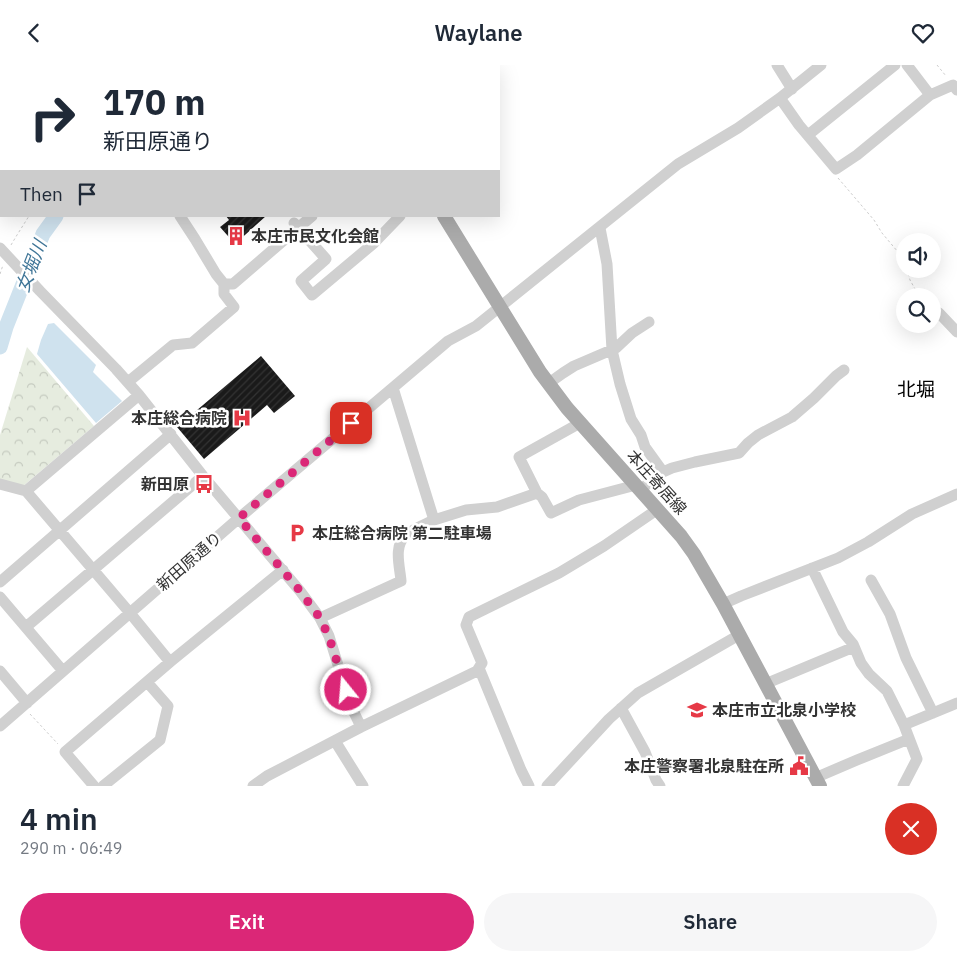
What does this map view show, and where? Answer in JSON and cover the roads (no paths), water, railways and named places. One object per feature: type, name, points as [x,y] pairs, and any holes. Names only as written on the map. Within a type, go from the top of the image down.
[{"type":"main road","name":"本庄寄居線","points":[[445,217],[540,372],[567,408],[658,509],[694,554],[723,604],[818,782]]},
{"type":"street","points":[[777,65],[792,89]]},
{"type":"street","name":"新田原通り","points":[[0,726],[28,708],[63,671],[239,518],[448,341],[476,326],[678,164],[738,128],[792,89],[821,65]]},
{"type":"street","points":[[808,135],[895,65]]},
{"type":"street","points":[[907,65],[930,95]]},
{"type":"street","points":[[780,98],[836,169],[857,155],[930,95],[955,87]]},
{"type":"street","points":[[128,382],[173,345],[192,343],[234,307],[224,294],[224,284],[181,217]]},
{"type":"street","points":[[224,284],[231,276],[298,222],[310,217]]},
{"type":"street","points":[[298,222],[326,259],[301,281],[312,295],[374,243],[399,217]]},
{"type":"street","points":[[600,228],[607,264],[612,350],[620,385],[631,419],[641,435],[645,447],[663,472]]},
{"type":"street","points":[[5,253],[128,382],[172,434],[203,476],[300,591],[320,618],[329,637],[350,704],[361,727]]},
{"type":"street","points":[[941,315],[957,332]]},
{"type":"street","points":[[549,383],[574,367],[616,348],[632,333],[649,322]]},
{"type":"street","points":[[580,423],[519,457],[537,493],[542,497],[551,513],[579,500],[638,488],[663,472],[695,462],[739,453],[758,435],[792,417],[836,376],[844,371]]},
{"type":"street","points":[[393,388],[434,520]]},
{"type":"street","points":[[26,491],[139,395]]},
{"type":"street","points":[[0,582],[172,434]]},
{"type":"street","points":[[26,627],[203,476]]},
{"type":"street","points":[[0,484],[26,491],[170,662]]},
{"type":"street","points":[[320,618],[401,581],[398,548],[406,535],[434,520],[466,510],[497,507],[537,493]]},
{"type":"street","points":[[723,604],[838,558],[912,514],[957,494]]},
{"type":"street","points":[[253,786],[267,782],[361,727],[477,671],[482,663],[466,625],[470,617],[559,573],[604,546],[658,509]]},
{"type":"street","points":[[812,568],[843,632],[854,647],[861,663],[869,674],[887,691],[904,725],[917,759],[903,786]]},
{"type":"street","points":[[94,786],[65,752],[170,662],[283,570]]},
{"type":"street","points":[[871,580],[890,614],[906,658],[933,713]]},
{"type":"street","points":[[0,597],[63,671]]},
{"type":"street","points":[[547,786],[609,719],[638,693],[739,635]]},
{"type":"street","points":[[765,684],[854,647]]},
{"type":"street","points":[[479,668],[529,786]]},
{"type":"street","points":[[0,671],[28,708]]},
{"type":"street","points":[[103,786],[160,740],[168,707],[147,682]]},
{"type":"street","points":[[904,725],[957,703]]},
{"type":"street","points":[[621,708],[645,752],[660,786]]},
{"type":"street","points":[[818,782],[857,759],[909,739]]},
{"type":"street","points":[[335,741],[364,786]]},
{"type":"water","points":[[54,323],[96,365],[93,372],[122,401],[96,423],[37,354],[48,324]]},
{"type":"waterway","name":"女堀川","points":[[0,347],[6,327],[43,234],[55,217]]},
{"type":"place","name":"本庄市民文化会館","points":[[236,236]]},
{"type":"place","name":"本庄総合病院","points":[[242,418]]},
{"type":"place","name":"新田原","points":[[204,484]]},
{"type":"place","name":"本庄総合病院 第二駐車場","points":[[297,533]]},
{"type":"place","name":"本庄市立北泉小学校","points":[[697,710]]},
{"type":"place","name":"本庄警察署北泉駐在所","points":[[799,766]]},
{"type":"district","name":"北堀","points":[[916,389]]}]
